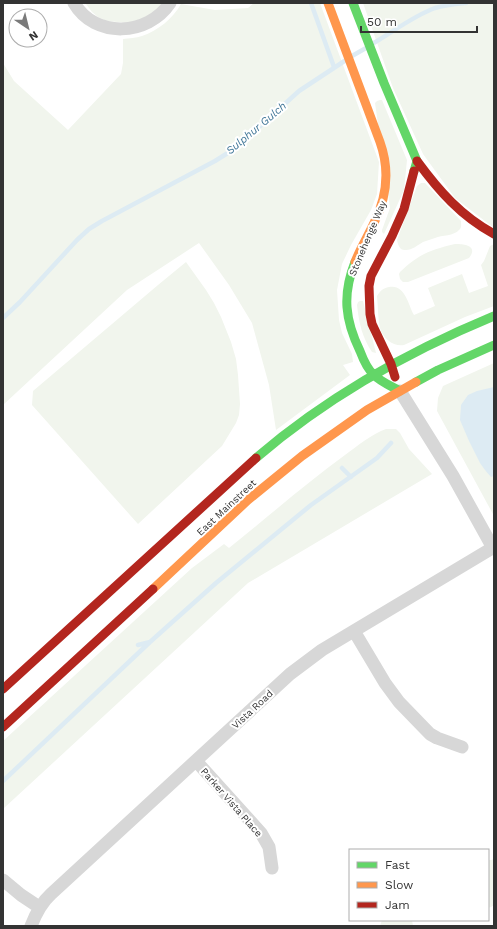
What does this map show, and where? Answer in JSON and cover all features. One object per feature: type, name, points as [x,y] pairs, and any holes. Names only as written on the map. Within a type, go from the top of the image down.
[{"type":"main road","name":"Stonehenge Way","points":[[328,3],[383,152],[386,164],[386,187],[384,199],[378,215],[362,246],[350,276],[347,288],[346,303],[348,318],[352,332],[373,374],[400,391]]},
{"type":"main road","points":[[353,3],[384,84],[417,161],[430,179],[455,206],[485,230],[494,234]]},
{"type":"main road","name":"Stonehenge Way","points":[[400,391],[392,364],[372,324],[370,314],[369,286],[376,265],[392,236],[404,209],[417,161]]},
{"type":"main road","name":"East Mainstreet","points":[[3,689],[220,490],[256,458],[314,412],[373,374],[449,335],[494,316]]},
{"type":"main road","name":"East Mainstreet","points":[[3,727],[248,500],[302,456],[367,410],[438,370],[494,345]]},
{"type":"street","points":[[74,3],[90,20],[108,28],[118,29],[128,29],[147,24],[163,12],[170,3]]},
{"type":"street","name":"Stonehenge Way","points":[[400,391],[453,476],[493,547]]},
{"type":"street","name":"Vista Road","points":[[39,907],[43,901],[290,674],[322,650],[493,547]]},
{"type":"street","points":[[354,631],[385,683],[399,702],[430,734],[462,747]]},
{"type":"street","name":"Parker Vista Place","points":[[196,761],[261,834],[269,847],[272,868]]},
{"type":"street","points":[[3,880],[16,892],[39,907],[31,926]]},
{"type":"shaded area","points":[[163,3],[148,17],[128,23],[107,21],[98,17],[86,4]]},
{"type":"shaded area","points":[[254,3],[320,3],[379,162],[377,194],[371,210],[342,264],[337,290],[339,320],[342,333],[352,354],[353,362],[343,365],[350,375],[276,430],[269,385],[252,323],[229,285],[199,243],[127,290],[3,405],[3,63],[14,81],[68,130],[121,74],[123,63],[123,39],[140,37],[154,31],[169,19],[181,4],[215,10],[248,8]]},
{"type":"shaded area","points":[[363,3],[494,3],[494,228],[455,198],[423,154],[393,88]]},
{"type":"shaded area","points":[[382,100],[407,160],[404,190],[384,234],[382,230],[390,208],[375,103]]},
{"type":"shaded area","points":[[421,183],[425,183],[461,221],[461,227],[457,232],[423,242],[408,250],[402,250],[397,240],[417,186]]},
{"type":"shaded area","points":[[455,244],[466,245],[471,248],[472,254],[469,258],[408,282],[403,282],[400,279],[400,272],[419,257],[439,248]]},
{"type":"shaded area","points":[[494,244],[494,306],[465,317],[404,345],[396,345],[386,339],[381,332],[378,317],[377,296],[382,290],[389,287],[399,289],[405,296],[414,315],[435,306],[428,288],[462,274],[469,293],[488,286],[481,265],[490,246]]},
{"type":"shaded area","points":[[186,262],[214,303],[231,342],[236,359],[238,375],[240,404],[239,415],[236,423],[222,446],[138,524],[32,405],[33,391]]},
{"type":"shaded area","points":[[360,301],[363,301],[376,353],[372,352],[362,330],[357,305]]},
{"type":"shaded area","points":[[494,363],[494,516],[437,411],[438,398],[443,386]]},
{"type":"shaded area","points":[[494,387],[494,476],[491,477],[480,463],[460,420],[461,405],[468,395]]},
{"type":"shaded area","points":[[386,429],[396,429],[409,449],[432,474],[248,583],[3,809],[3,741],[192,568],[224,544],[229,548],[359,444]]},
{"type":"shaded area","points":[[494,859],[494,905],[489,908],[489,860]]},
{"type":"shaded area","points":[[382,921],[412,921],[413,926],[380,926]]},
{"type":"waterway","points":[[311,3],[334,67]]},
{"type":"waterway","name":"Sulphur Gulch","points":[[372,44],[427,11],[443,6],[466,3]]},
{"type":"waterway","name":"Sulphur Gulch","points":[[352,56],[366,48]]},
{"type":"waterway","name":"Sulphur Gulch","points":[[3,318],[89,229],[231,151],[299,91],[346,60]]},
{"type":"waterway","points":[[3,781],[150,642],[216,583],[311,505],[377,458],[391,443]]},
{"type":"waterway","points":[[342,468],[351,477]]},
{"type":"waterway","points":[[138,645],[150,642]]},
{"type":"traffic: fast","points":[[353,3],[384,83],[417,161],[414,171]]},
{"type":"traffic: fast","points":[[355,262],[348,285],[347,296],[348,318],[351,329],[369,370],[380,380],[400,391]]},
{"type":"traffic: fast","points":[[256,458],[311,415],[369,377],[399,360],[494,316]]},
{"type":"traffic: fast","points":[[416,382],[438,370],[494,345]]},
{"type":"traffic: slow","points":[[328,3],[380,142],[385,163],[386,183],[382,203],[355,262]]},
{"type":"traffic: slow","points":[[153,589],[248,500],[302,456],[367,410],[416,382]]},
{"type":"traffic: jam","points":[[417,161],[451,202],[471,219],[494,234]]},
{"type":"traffic: jam","points":[[395,377],[391,364],[372,324],[370,314],[369,286],[371,276],[404,209],[414,171]]},
{"type":"traffic: jam","points":[[3,689],[256,458]]},
{"type":"traffic: jam","points":[[3,727],[153,589]]}]
